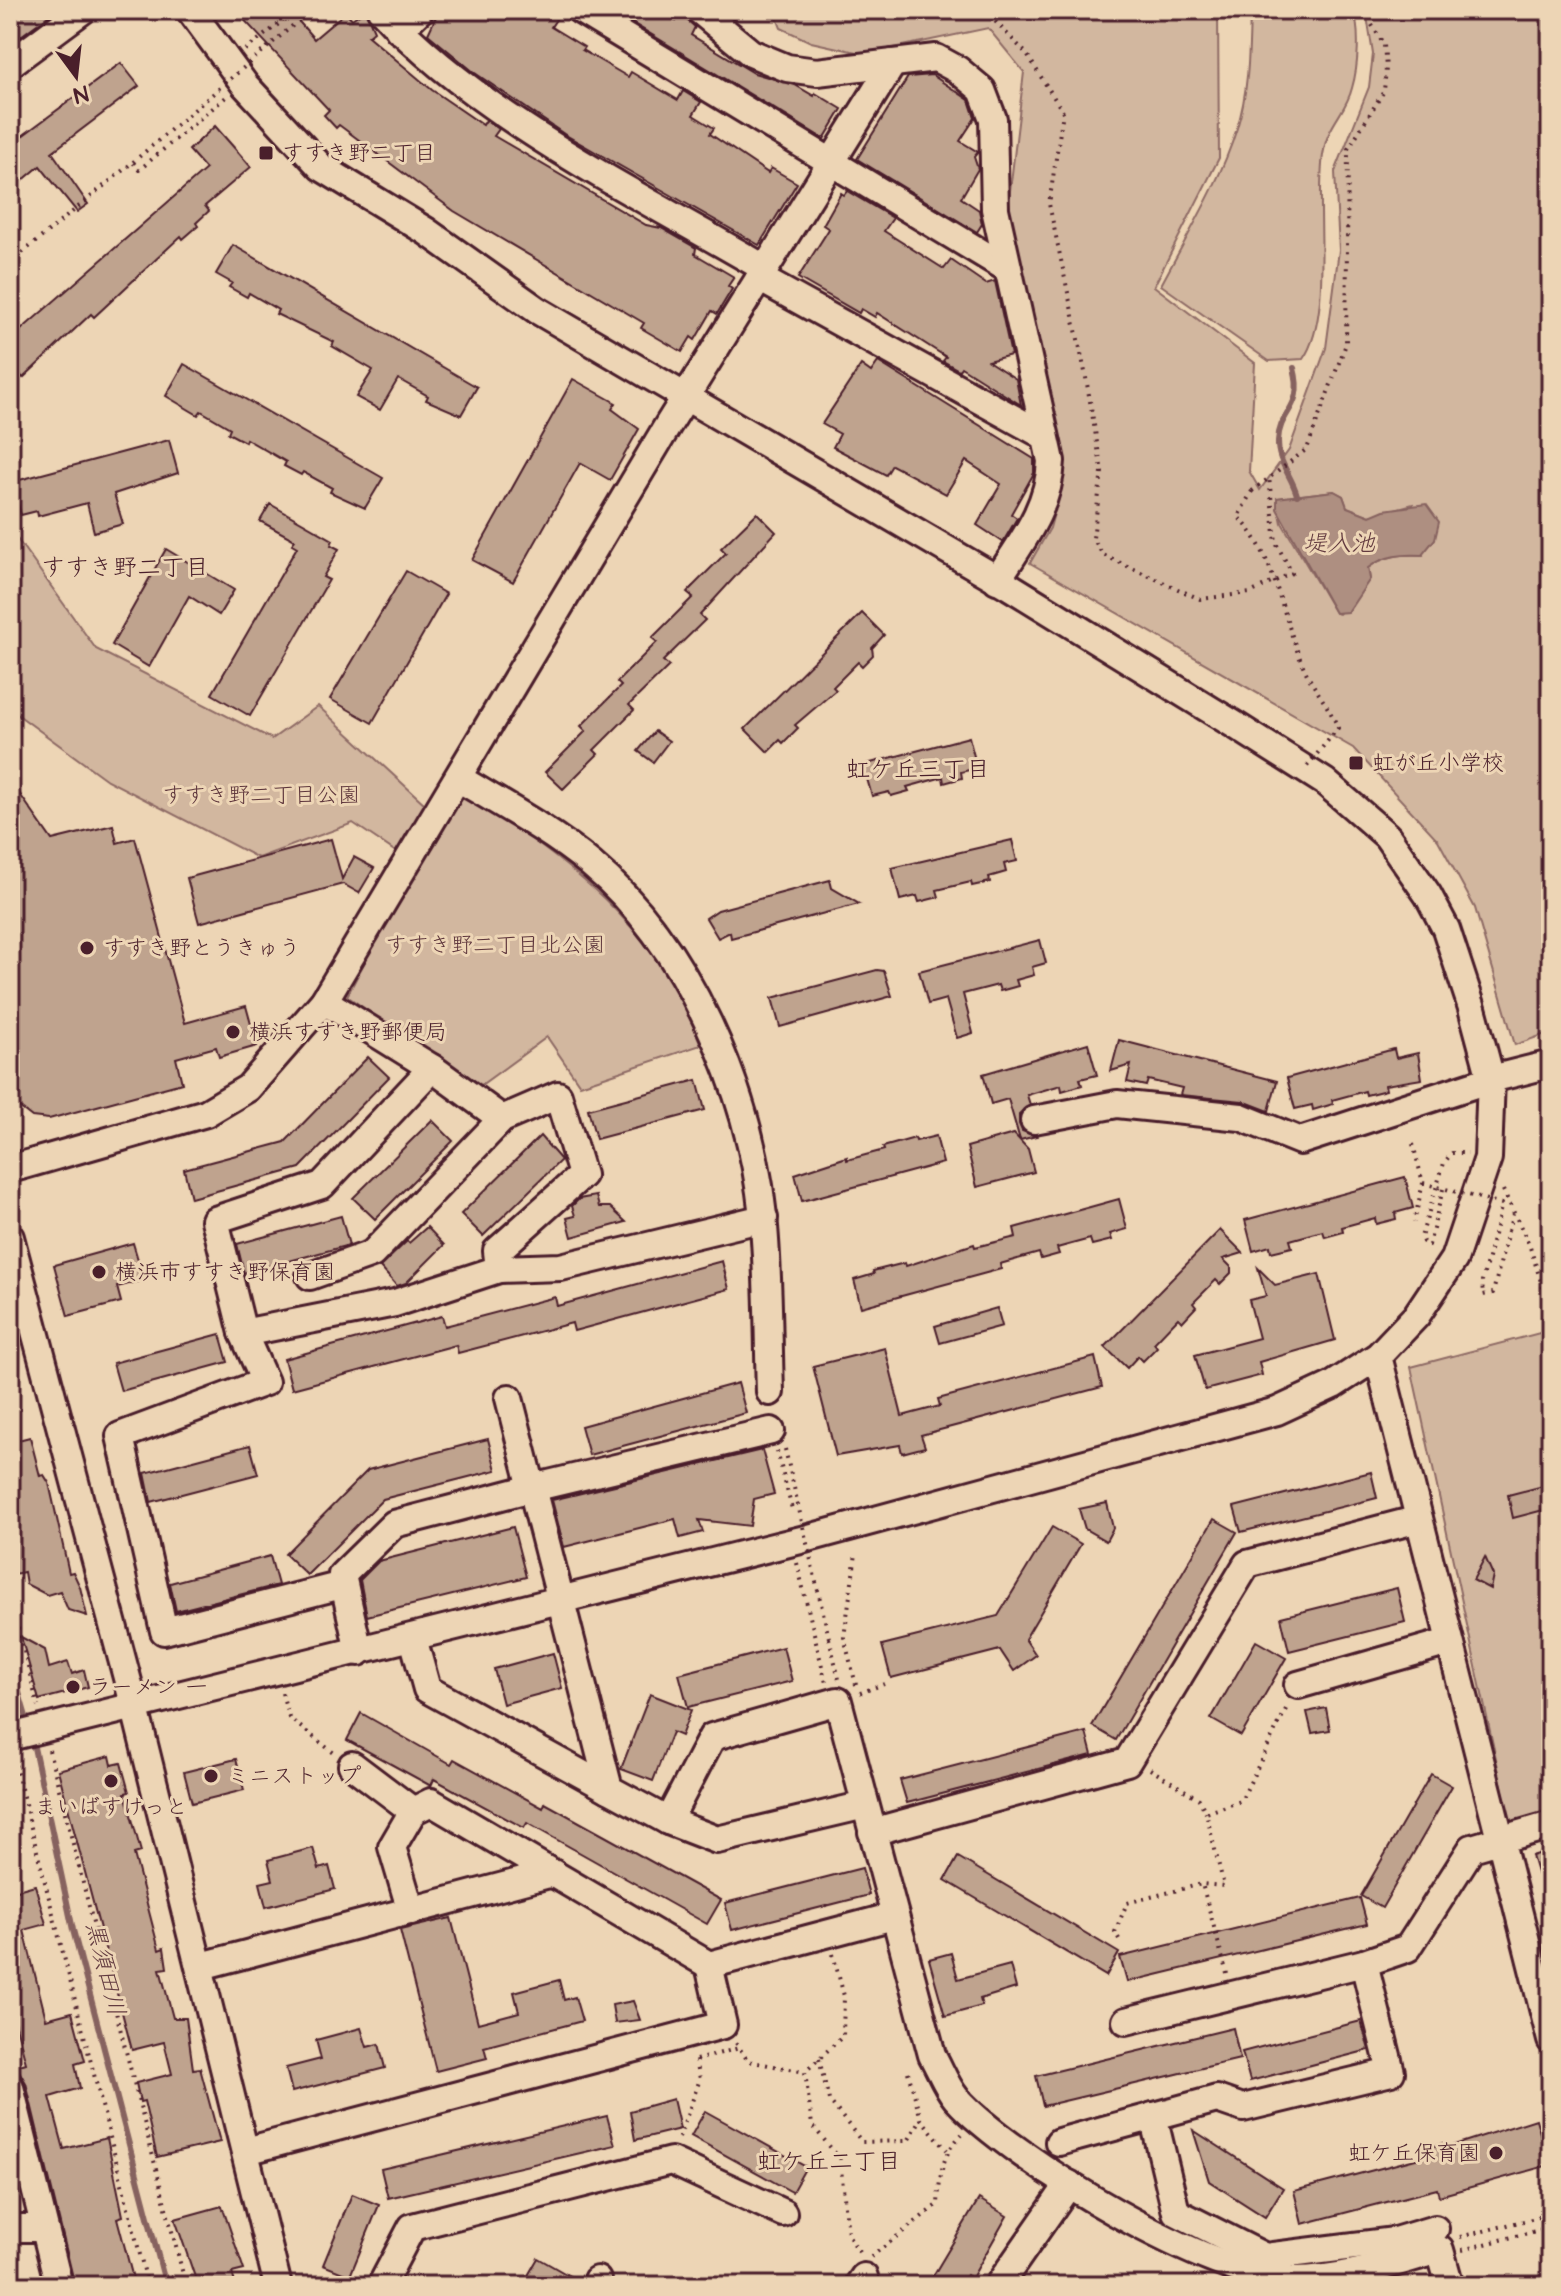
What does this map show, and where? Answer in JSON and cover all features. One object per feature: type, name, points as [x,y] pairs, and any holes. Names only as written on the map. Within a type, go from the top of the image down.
[{"type":"street","points":[[10,64],[83,10]]},
{"type":"street","points":[[23,1735],[792,1541],[1277,1411],[1333,1385],[1378,1356],[1416,1316],[1454,1259],[1488,1158],[1491,1079],[1446,929],[1428,895],[1387,836],[1305,769],[997,580],[537,310],[426,231],[321,167],[236,71],[190,10]]},
{"type":"street","points":[[381,10],[414,47],[515,121],[762,273],[1045,436]]},
{"type":"street","points":[[399,30],[420,10]]},
{"type":"street","points":[[580,10],[1008,269]]},
{"type":"street","points":[[699,10],[751,53],[787,68],[817,72],[936,58],[958,70],[982,90],[993,119],[995,209],[1051,461],[1050,483],[1042,510],[997,580]]},
{"type":"street","points":[[10,1169],[206,1113],[248,1088],[324,1001],[686,397],[893,63]]},
{"type":"street","points":[[458,778],[559,839],[593,865],[671,954],[701,1006],[737,1096],[764,1218],[770,1392]]},
{"type":"street","points":[[324,1001],[432,1068],[502,1119]]},
{"type":"street","points":[[1034,1120],[1117,1104],[1241,1117],[1300,1141],[1491,1079],[1551,1064]]},
{"type":"street","points":[[342,1585],[164,1631],[120,1436],[265,1382],[243,1333],[215,1220],[322,1185],[432,1068]]},
{"type":"street","points":[[310,1276],[372,1254],[502,1119],[558,1095],[582,1175],[497,1251],[499,1269]]},
{"type":"street","points":[[243,1333],[395,1303],[499,1269],[561,1267],[764,1218]]},
{"type":"street","points":[[10,1237],[201,1966],[278,2286]]},
{"type":"street","points":[[1378,1356],[1551,2040]]},
{"type":"street","points":[[509,1398],[609,1789]]},
{"type":"street","points":[[359,1652],[342,1575],[394,1524],[532,1488],[778,1440]]},
{"type":"street","points":[[872,1832],[1127,1762],[1247,1564],[1419,1519]]},
{"type":"street","points":[[413,1638],[427,1689],[668,1821],[717,1840],[865,1805]]},
{"type":"street","points":[[1298,1685],[1449,1642]]},
{"type":"street","points":[[668,1821],[712,1737],[848,1698],[865,1805],[932,2055],[955,2096],[978,2118],[1032,2162],[1069,2184],[1209,2259],[1253,2276],[1296,2280],[1341,2275],[1438,2240]]},
{"type":"street","points":[[352,1765],[413,1811]]},
{"type":"street","points":[[411,1911],[392,1847],[413,1811],[431,1802],[709,1965],[894,1916]]},
{"type":"street","points":[[1126,2021],[1232,1992],[1364,1963],[1408,1948],[1472,1848],[1551,1825]]},
{"type":"street","points":[[201,1966],[553,1873]]},
{"type":"street","points":[[1059,2142],[1217,2099],[1243,2108],[1391,2072],[1364,1963]]},
{"type":"street","points":[[246,2151],[723,2025],[709,1965]]},
{"type":"street","points":[[10,2087],[59,2286]]},
{"type":"street","points":[[1153,2116],[1176,2212],[1265,2257],[1395,2241],[1438,2240]]},
{"type":"street","points":[[381,2286],[412,2227],[671,2161],[783,2213]]},
{"type":"street","points":[[998,2286],[1069,2184]]},
{"type":"street","points":[[10,2228],[44,2228]]},
{"type":"street","points":[[1438,2240],[1450,2286]]},
{"type":"path","points":[[133,162],[139,170],[227,97],[236,71],[297,10]]},
{"type":"path","points":[[10,263],[311,10]]},
{"type":"path","points":[[819,10],[827,10]]},
{"type":"path","points":[[984,10],[1026,53],[1063,112],[1049,204],[1085,372],[1102,472],[1093,538],[1103,555],[1200,599],[1250,593],[1292,573],[1276,543],[1269,477]]},
{"type":"path","points":[[1305,769],[1338,728],[1330,708],[1307,673],[1276,595],[1271,563],[1238,517],[1252,491],[1307,449],[1346,344],[1348,149],[1384,91],[1384,45],[1363,10]]},
{"type":"path","points":[[1413,1144],[1423,1183],[1414,1222]]},
{"type":"path","points":[[1488,1158],[1529,1244],[1551,1313]]},
{"type":"path","points":[[1443,1189],[1429,1245],[1421,1237],[1444,1163]]},
{"type":"path","points":[[1423,1183],[1502,1204],[1482,1281],[1483,1295],[1493,1293],[1514,1214]]},
{"type":"path","points":[[778,1440],[840,1683],[848,1698]]},
{"type":"path","points":[[792,1541],[827,1688],[848,1698]]},
{"type":"path","points":[[848,1698],[844,1637],[856,1554]]},
{"type":"path","points":[[10,1597],[23,1735],[148,2286]]},
{"type":"path","points":[[275,1672],[289,1718],[316,1742],[352,1765]]},
{"type":"path","points":[[1206,1813],[1241,1801],[1298,1685]]},
{"type":"path","points":[[23,1735],[186,2286]]},
{"type":"path","points":[[1119,1939],[1115,1932],[1127,1903],[1202,1884],[1224,1886],[1206,1813],[1199,1799],[1149,1769],[1127,1762]]},
{"type":"path","points":[[1202,1884],[1232,1992]]},
{"type":"path","points":[[805,2072],[843,2036],[844,1996],[828,1934]]},
{"type":"path","points":[[723,2025],[748,2061],[805,2072]]},
{"type":"path","points":[[671,2161],[700,2079],[689,2034]]},
{"type":"path","points":[[696,2060],[739,2048]]},
{"type":"path","points":[[819,2059],[829,2100],[862,2142],[908,2141],[921,2119]]},
{"type":"path","points":[[805,2072],[812,2125],[840,2159],[848,2234],[865,2263],[883,2245],[938,2204],[940,2168],[947,2150],[978,2118]]},
{"type":"path","points":[[908,2072],[921,2119],[947,2150]]},
{"type":"path","points":[[1475,2233],[1551,2214]]},
{"type":"path","points":[[1438,2240],[1459,2251],[1551,2227]]},
{"type":"green space","points":[[774,10],[1218,10],[1219,158],[1154,286],[1255,363],[1249,471],[1260,490],[1289,450],[1326,348],[1339,250],[1335,172],[1369,87],[1373,54],[1366,10],[1551,10],[1551,1032],[1515,1045],[1475,908],[1438,840],[1353,748],[1030,563],[1050,528],[1064,476],[1047,378],[1008,208],[1024,72],[988,28],[865,54],[811,42],[781,28]],"holes":[[[1334,491],[1343,496],[1347,507],[1370,516],[1413,504],[1423,555],[1394,556],[1368,568],[1370,579],[1339,614],[1335,613],[1282,523],[1277,498]]]},
{"type":"green space","points":[[1250,10],[1353,10],[1356,18],[1357,60],[1352,88],[1328,135],[1323,155],[1321,289],[1312,340],[1303,359],[1269,361],[1161,285],[1213,188],[1237,128],[1246,84]]},
{"type":"green space","name":"すすき野二丁目公園","points":[[10,529],[96,649],[272,739],[318,706],[426,805],[396,852],[353,823],[258,858],[107,780],[10,709]]},
{"type":"green space","name":"すすき野二丁目北公園","points":[[464,793],[538,844],[604,899],[659,964],[682,1002],[701,1045],[580,1085],[547,1037],[477,1088],[347,996],[405,884]]},
{"type":"green space","points":[[1551,1330],[1551,1826],[1513,1837],[1411,1367]]},
{"type":"water","name":"堤入池","points":[[1334,491],[1343,496],[1347,507],[1370,516],[1384,510],[1426,504],[1439,522],[1435,539],[1422,555],[1394,556],[1368,568],[1370,579],[1348,612],[1335,613],[1277,509],[1277,498]]},
{"type":"building","points":[[10,10],[56,10],[10,44]]},
{"type":"building","points":[[235,10],[289,10],[314,39],[346,12],[352,19],[365,10],[374,31],[368,36],[432,90],[483,125],[486,120],[499,129],[494,136],[646,225],[661,228],[696,248],[695,254],[734,277],[728,286],[732,289],[717,314],[712,311],[695,340],[691,337],[682,352],[641,328],[644,323],[454,211],[339,125],[336,128],[324,115],[329,110]]},
{"type":"building","points":[[439,10],[562,10],[551,27],[584,47],[582,50],[628,77],[631,72],[678,100],[683,91],[701,102],[693,115],[714,128],[710,134],[768,173],[771,168],[797,183],[759,245],[564,134],[475,73],[428,34]]},
{"type":"building","points":[[611,10],[659,10],[676,21],[680,14],[695,27],[691,35],[754,73],[795,85],[814,96],[815,93],[842,109],[824,139]]},
{"type":"building","points":[[121,63],[139,86],[52,152],[88,204],[77,212],[40,166],[10,191],[10,145]]},
{"type":"building","points":[[932,75],[969,100],[975,118],[960,141],[978,152],[974,157],[978,169],[961,198],[979,210],[982,224],[977,232],[857,159],[908,77]]},
{"type":"building","points":[[215,126],[251,167],[205,206],[209,211],[196,223],[198,226],[183,239],[181,236],[94,317],[91,314],[23,378],[10,364],[10,352],[20,343],[14,336],[206,169],[189,150]]},
{"type":"building","points":[[847,191],[893,218],[884,231],[944,269],[951,260],[986,284],[995,281],[1011,355],[988,361],[1016,379],[1021,405],[961,367],[959,370],[943,361],[946,357],[877,313],[875,317],[861,309],[859,313],[798,278],[829,229],[823,225],[841,193],[844,195]]},
{"type":"building","points":[[233,245],[477,387],[461,415],[426,400],[428,396],[398,379],[380,410],[356,397],[373,370],[332,346],[334,342],[276,314],[278,310],[249,293],[247,297],[229,287],[232,283],[216,274]]},
{"type":"building","points":[[878,362],[1034,459],[1034,473],[1011,514],[1017,518],[1003,542],[977,525],[1001,484],[966,461],[946,494],[892,465],[886,475],[833,447],[840,434],[822,424],[861,365],[871,372]]},
{"type":"building","points":[[184,364],[383,478],[365,508],[330,492],[332,488],[303,472],[301,475],[284,466],[286,462],[246,439],[245,442],[228,433],[230,428],[201,411],[198,415],[166,396]]},
{"type":"building","points":[[573,379],[616,403],[612,409],[639,429],[610,480],[580,463],[513,582],[472,560]]},
{"type":"building","points":[[169,440],[178,473],[114,494],[123,524],[94,532],[87,503],[38,516],[37,511],[21,515],[12,482]]},
{"type":"building","points":[[270,504],[333,540],[331,545],[339,549],[323,577],[329,580],[250,716],[212,694],[297,547],[292,544],[295,540],[260,521]]},
{"type":"building","points":[[757,513],[776,532],[700,615],[705,620],[663,661],[669,666],[629,705],[634,710],[594,750],[598,754],[563,789],[545,772],[586,731],[581,726],[621,686],[617,682],[657,642],[652,638],[693,597],[687,592],[726,553],[721,548]]},
{"type":"building","points":[[166,549],[234,590],[219,615],[189,596],[149,667],[112,645]]},
{"type":"building","points":[[406,571],[446,594],[372,723],[330,699]]},
{"type":"building","points":[[862,613],[884,635],[872,648],[873,655],[862,666],[858,662],[833,687],[836,690],[795,725],[798,728],[783,743],[780,740],[768,752],[745,729]]},
{"type":"building","points":[[655,731],[669,741],[653,762],[638,751]]},
{"type":"building","points":[[969,737],[977,768],[961,772],[962,778],[944,783],[943,777],[907,787],[909,791],[891,796],[889,792],[872,796],[863,765]]},
{"type":"building","name":"すすき野とうきゅう","points":[[10,780],[52,840],[113,825],[117,843],[135,838],[185,1023],[246,1006],[257,1046],[219,1057],[216,1047],[176,1058],[182,1083],[49,1119],[32,1117],[19,1107],[10,1079]]},
{"type":"building","points":[[331,839],[342,879],[354,857],[374,868],[359,893],[343,884],[199,923],[187,878]]},
{"type":"building","points":[[1012,840],[1017,861],[1004,864],[1006,872],[989,877],[990,882],[972,886],[971,882],[937,890],[939,897],[919,902],[917,896],[900,900],[892,868]]},
{"type":"building","points":[[830,880],[832,888],[859,904],[731,938],[730,932],[718,938],[706,918],[718,910]]},
{"type":"building","points":[[1040,940],[1046,963],[1032,967],[1034,975],[1016,980],[1018,986],[1000,991],[998,985],[963,994],[973,1033],[957,1038],[946,999],[928,1004],[919,971]]},
{"type":"building","points":[[877,970],[884,971],[892,996],[780,1027],[772,998]]},
{"type":"building","points":[[1119,1040],[1277,1081],[1269,1111],[1243,1101],[1180,1095],[1182,1088],[1148,1080],[1146,1086],[1127,1082],[1131,1065],[1111,1071]]},
{"type":"building","points":[[1088,1043],[1097,1075],[1080,1079],[1082,1085],[1062,1091],[1061,1085],[1027,1095],[1030,1105],[1019,1114],[1019,1124],[1022,1131],[1036,1136],[1020,1140],[1008,1099],[991,1104],[983,1074]]},
{"type":"building","points":[[1394,1049],[1396,1058],[1418,1053],[1422,1079],[1385,1085],[1386,1090],[1366,1095],[1365,1091],[1332,1100],[1333,1104],[1313,1110],[1312,1105],[1295,1109],[1287,1078]]},
{"type":"building","points":[[368,1057],[389,1077],[300,1168],[191,1198],[184,1169],[285,1142]]},
{"type":"building","points":[[697,1080],[705,1110],[596,1139],[588,1109]]},
{"type":"building","points":[[432,1120],[453,1141],[375,1219],[353,1198]]},
{"type":"building","points":[[1014,1134],[1028,1149],[1034,1172],[977,1187],[967,1147]]},
{"type":"building","points":[[540,1136],[561,1160],[483,1236],[461,1214]]},
{"type":"building","points":[[936,1136],[943,1163],[802,1201],[795,1174],[847,1157],[847,1160],[884,1150],[883,1147],[915,1138],[916,1141]]},
{"type":"building","points":[[1405,1177],[1413,1208],[1395,1213],[1396,1219],[1376,1224],[1375,1218],[1342,1227],[1343,1232],[1325,1237],[1323,1231],[1290,1240],[1292,1247],[1271,1252],[1270,1246],[1253,1251],[1245,1220]]},
{"type":"building","points":[[596,1196],[599,1207],[610,1207],[626,1222],[572,1237],[567,1218],[575,1216],[572,1206],[579,1199]]},
{"type":"building","points":[[1119,1199],[1127,1229],[1110,1234],[1112,1240],[1092,1245],[1090,1239],[1057,1248],[1059,1254],[1041,1259],[1039,1253],[1000,1264],[1001,1269],[861,1307],[854,1280],[874,1274],[873,1271],[905,1263],[906,1266],[974,1244],[975,1247],[1016,1237],[1014,1228]]},
{"type":"building","points":[[341,1216],[349,1245],[244,1273],[237,1244]]},
{"type":"building","points":[[427,1227],[444,1245],[406,1283],[397,1286],[380,1267]]},
{"type":"building","points":[[1220,1230],[1243,1253],[1223,1259],[1231,1267],[1231,1273],[1220,1284],[1216,1280],[1193,1303],[1196,1307],[1182,1322],[1178,1318],[1154,1343],[1157,1347],[1143,1361],[1138,1356],[1127,1368],[1105,1347]]},
{"type":"building","points":[[133,1243],[144,1280],[117,1287],[121,1302],[68,1316],[54,1265]]},
{"type":"building","points":[[722,1261],[729,1289],[574,1331],[572,1323],[458,1353],[456,1345],[292,1389],[284,1359],[442,1316],[445,1326],[555,1297],[557,1306]]},
{"type":"building","points":[[1258,1268],[1275,1285],[1319,1274],[1335,1340],[1259,1362],[1262,1375],[1205,1390],[1195,1355],[1259,1338],[1249,1300],[1266,1296]]},
{"type":"building","points":[[997,1308],[1002,1326],[940,1343],[935,1326]]},
{"type":"building","points":[[220,1334],[228,1362],[121,1391],[113,1363]]},
{"type":"building","points":[[885,1348],[902,1416],[940,1406],[938,1399],[1095,1357],[1102,1387],[921,1435],[925,1447],[902,1453],[900,1445],[836,1456],[813,1366]]},
{"type":"building","points":[[738,1383],[746,1413],[589,1455],[581,1426]]},
{"type":"building","points":[[30,1437],[40,1476],[44,1475],[49,1483],[69,1573],[73,1572],[80,1587],[87,1616],[68,1610],[60,1591],[47,1595],[26,1584],[24,1572],[14,1574],[10,1569],[10,1442]]},
{"type":"building","points":[[488,1439],[496,1470],[383,1499],[307,1575],[285,1554],[368,1470]]},
{"type":"building","points":[[250,1445],[258,1474],[151,1502],[145,1473]]},
{"type":"building","points":[[762,1450],[774,1494],[754,1499],[750,1526],[699,1520],[703,1532],[680,1538],[675,1519],[564,1547],[552,1500]]},
{"type":"building","points":[[1371,1472],[1377,1498],[1241,1532],[1234,1507]]},
{"type":"building","points":[[1547,1485],[1551,1508],[1513,1518],[1508,1495]]},
{"type":"building","points":[[1107,1503],[1113,1528],[1106,1541],[1085,1529],[1079,1509]]},
{"type":"building","points":[[1214,1519],[1237,1532],[1116,1740],[1092,1726]]},
{"type":"building","points":[[513,1527],[526,1577],[367,1616],[360,1580],[379,1561]]},
{"type":"building","points":[[1052,1527],[1081,1544],[1025,1639],[1036,1655],[1014,1671],[1000,1650],[891,1678],[882,1645],[998,1616]]},
{"type":"building","points":[[270,1556],[278,1585],[176,1611],[170,1583]]},
{"type":"building","points":[[1485,1557],[1493,1575],[1490,1589],[1473,1580]]},
{"type":"building","points":[[1397,1588],[1405,1622],[1289,1651],[1281,1617]]},
{"type":"building","points":[[21,1637],[45,1650],[49,1668],[68,1662],[72,1674],[84,1670],[88,1687],[39,1700]]},
{"type":"building","points":[[1256,1641],[1286,1658],[1241,1736],[1211,1719]]},
{"type":"building","points":[[783,1647],[792,1681],[688,1707],[679,1674]]},
{"type":"building","points":[[553,1653],[562,1688],[503,1704],[494,1669]]},
{"type":"building","points":[[650,1694],[691,1710],[681,1736],[672,1732],[653,1781],[621,1769]]},
{"type":"building","points":[[1326,1708],[1330,1730],[1312,1733],[1307,1712]]},
{"type":"building","points":[[361,1713],[451,1764],[454,1759],[543,1808],[545,1803],[721,1900],[707,1924],[527,1823],[524,1828],[434,1779],[431,1786],[347,1740]]},
{"type":"building","points":[[1086,1732],[1092,1755],[907,1803],[900,1780]]},
{"type":"building","points":[[110,1756],[112,1765],[121,1763],[129,1792],[125,1793],[141,1852],[134,1854],[159,1950],[164,1948],[167,1968],[160,1969],[173,2018],[186,2018],[193,2069],[200,2068],[220,2142],[157,2157],[144,2101],[140,2102],[136,2083],[172,2074],[164,2042],[132,2050],[58,1770]]},
{"type":"building","points":[[236,1759],[244,1790],[192,1803],[184,1772]]},
{"type":"building","points":[[1431,1774],[1452,1786],[1382,1908],[1361,1896]]},
{"type":"building","points":[[313,1848],[319,1869],[329,1866],[335,1889],[266,1907],[260,1883],[273,1880],[268,1860]]},
{"type":"building","points":[[1551,1850],[1551,1902],[1546,1903],[1532,1856]]},
{"type":"building","points":[[958,1857],[1119,1953],[1106,1976],[945,1880]]},
{"type":"building","points":[[862,1868],[869,1895],[732,1930],[725,1903]]},
{"type":"building","points":[[35,1885],[46,1924],[24,1930],[46,2019],[72,2012],[85,2061],[75,2064],[80,2088],[50,2097],[64,2149],[107,2138],[123,2216],[117,2218],[135,2286],[75,2286],[26,2083],[16,2066],[26,2063],[10,2003],[10,1892]]},
{"type":"building","points":[[1360,1898],[1367,1924],[1127,1982],[1120,1957]]},
{"type":"building","points":[[451,1918],[478,2023],[519,2012],[514,1992],[559,1980],[564,2000],[575,1997],[582,2021],[484,2047],[487,2058],[436,2071],[400,1930]]},
{"type":"building","points":[[951,1953],[958,1979],[1010,1965],[1016,1988],[980,1999],[982,2006],[945,2016],[929,1959]]},
{"type":"building","points":[[633,2001],[640,2020],[615,2023],[612,2005]]},
{"type":"building","points":[[1361,2021],[1369,2050],[1250,2081],[1242,2052]]},
{"type":"building","points":[[361,2028],[367,2047],[379,2044],[385,2068],[292,2092],[286,2068],[321,2059],[316,2040]]},
{"type":"building","points":[[1233,2028],[1240,2059],[1043,2106],[1036,2076]]},
{"type":"building","points":[[673,2099],[680,2129],[635,2140],[630,2111]]},
{"type":"building","points":[[705,2111],[806,2167],[792,2192],[691,2136]]},
{"type":"building","points":[[607,2116],[615,2145],[388,2198],[381,2169]]},
{"type":"building","points":[[1536,2119],[1549,2165],[1439,2196],[1437,2189],[1302,2224],[1294,2191],[1427,2156],[1425,2149],[1443,2143],[1445,2148]]},
{"type":"building","points":[[1193,2130],[1283,2188],[1265,2217],[1209,2181]]},
{"type":"building","points":[[352,2194],[379,2205],[350,2276],[323,2265]]},
{"type":"building","points":[[979,2199],[1007,2216],[972,2278],[967,2275],[960,2286],[927,2286]]},
{"type":"building","points":[[222,2206],[244,2270],[232,2273],[236,2286],[198,2286],[175,2219]]},
{"type":"building","points":[[538,2258],[580,2282],[579,2286],[522,2286]]},
{"type":"waterway","points":[[1294,368],[1296,392],[1279,431],[1278,449],[1297,495]]},
{"type":"waterway","name":"黒須田川","points":[[10,1662],[29,1727]]},
{"type":"waterway","name":"黒須田川","points":[[32,1738],[73,1930],[166,2286]]},
{"type":"place","name":"すすき野二丁目","points":[[266,153]]},
{"type":"place","name":"虹が丘小学校","points":[[1356,763]]},
{"type":"place","name":"すすき野とうきゅう","points":[[87,948]]},
{"type":"place","name":"横浜すすき野郵便局","points":[[233,1032]]},
{"type":"place","name":"横浜市すすき野保育園","points":[[99,1272]]},
{"type":"place","name":"ラーメン 一","points":[[73,1687]]},
{"type":"place","name":"ミニストップ","points":[[211,1776]]},
{"type":"place","name":"まいばすけっと","points":[[111,1781]]},
{"type":"place","name":"虹ケ丘保育園","points":[[1496,2153]]},
{"type":"district","name":"すすき野二丁目","points":[[125,568]]},
{"type":"district","name":"虹ケ丘三丁目","points":[[918,770]]},
{"type":"district","name":"虹ケ丘二丁目","points":[[829,2162]]}]
